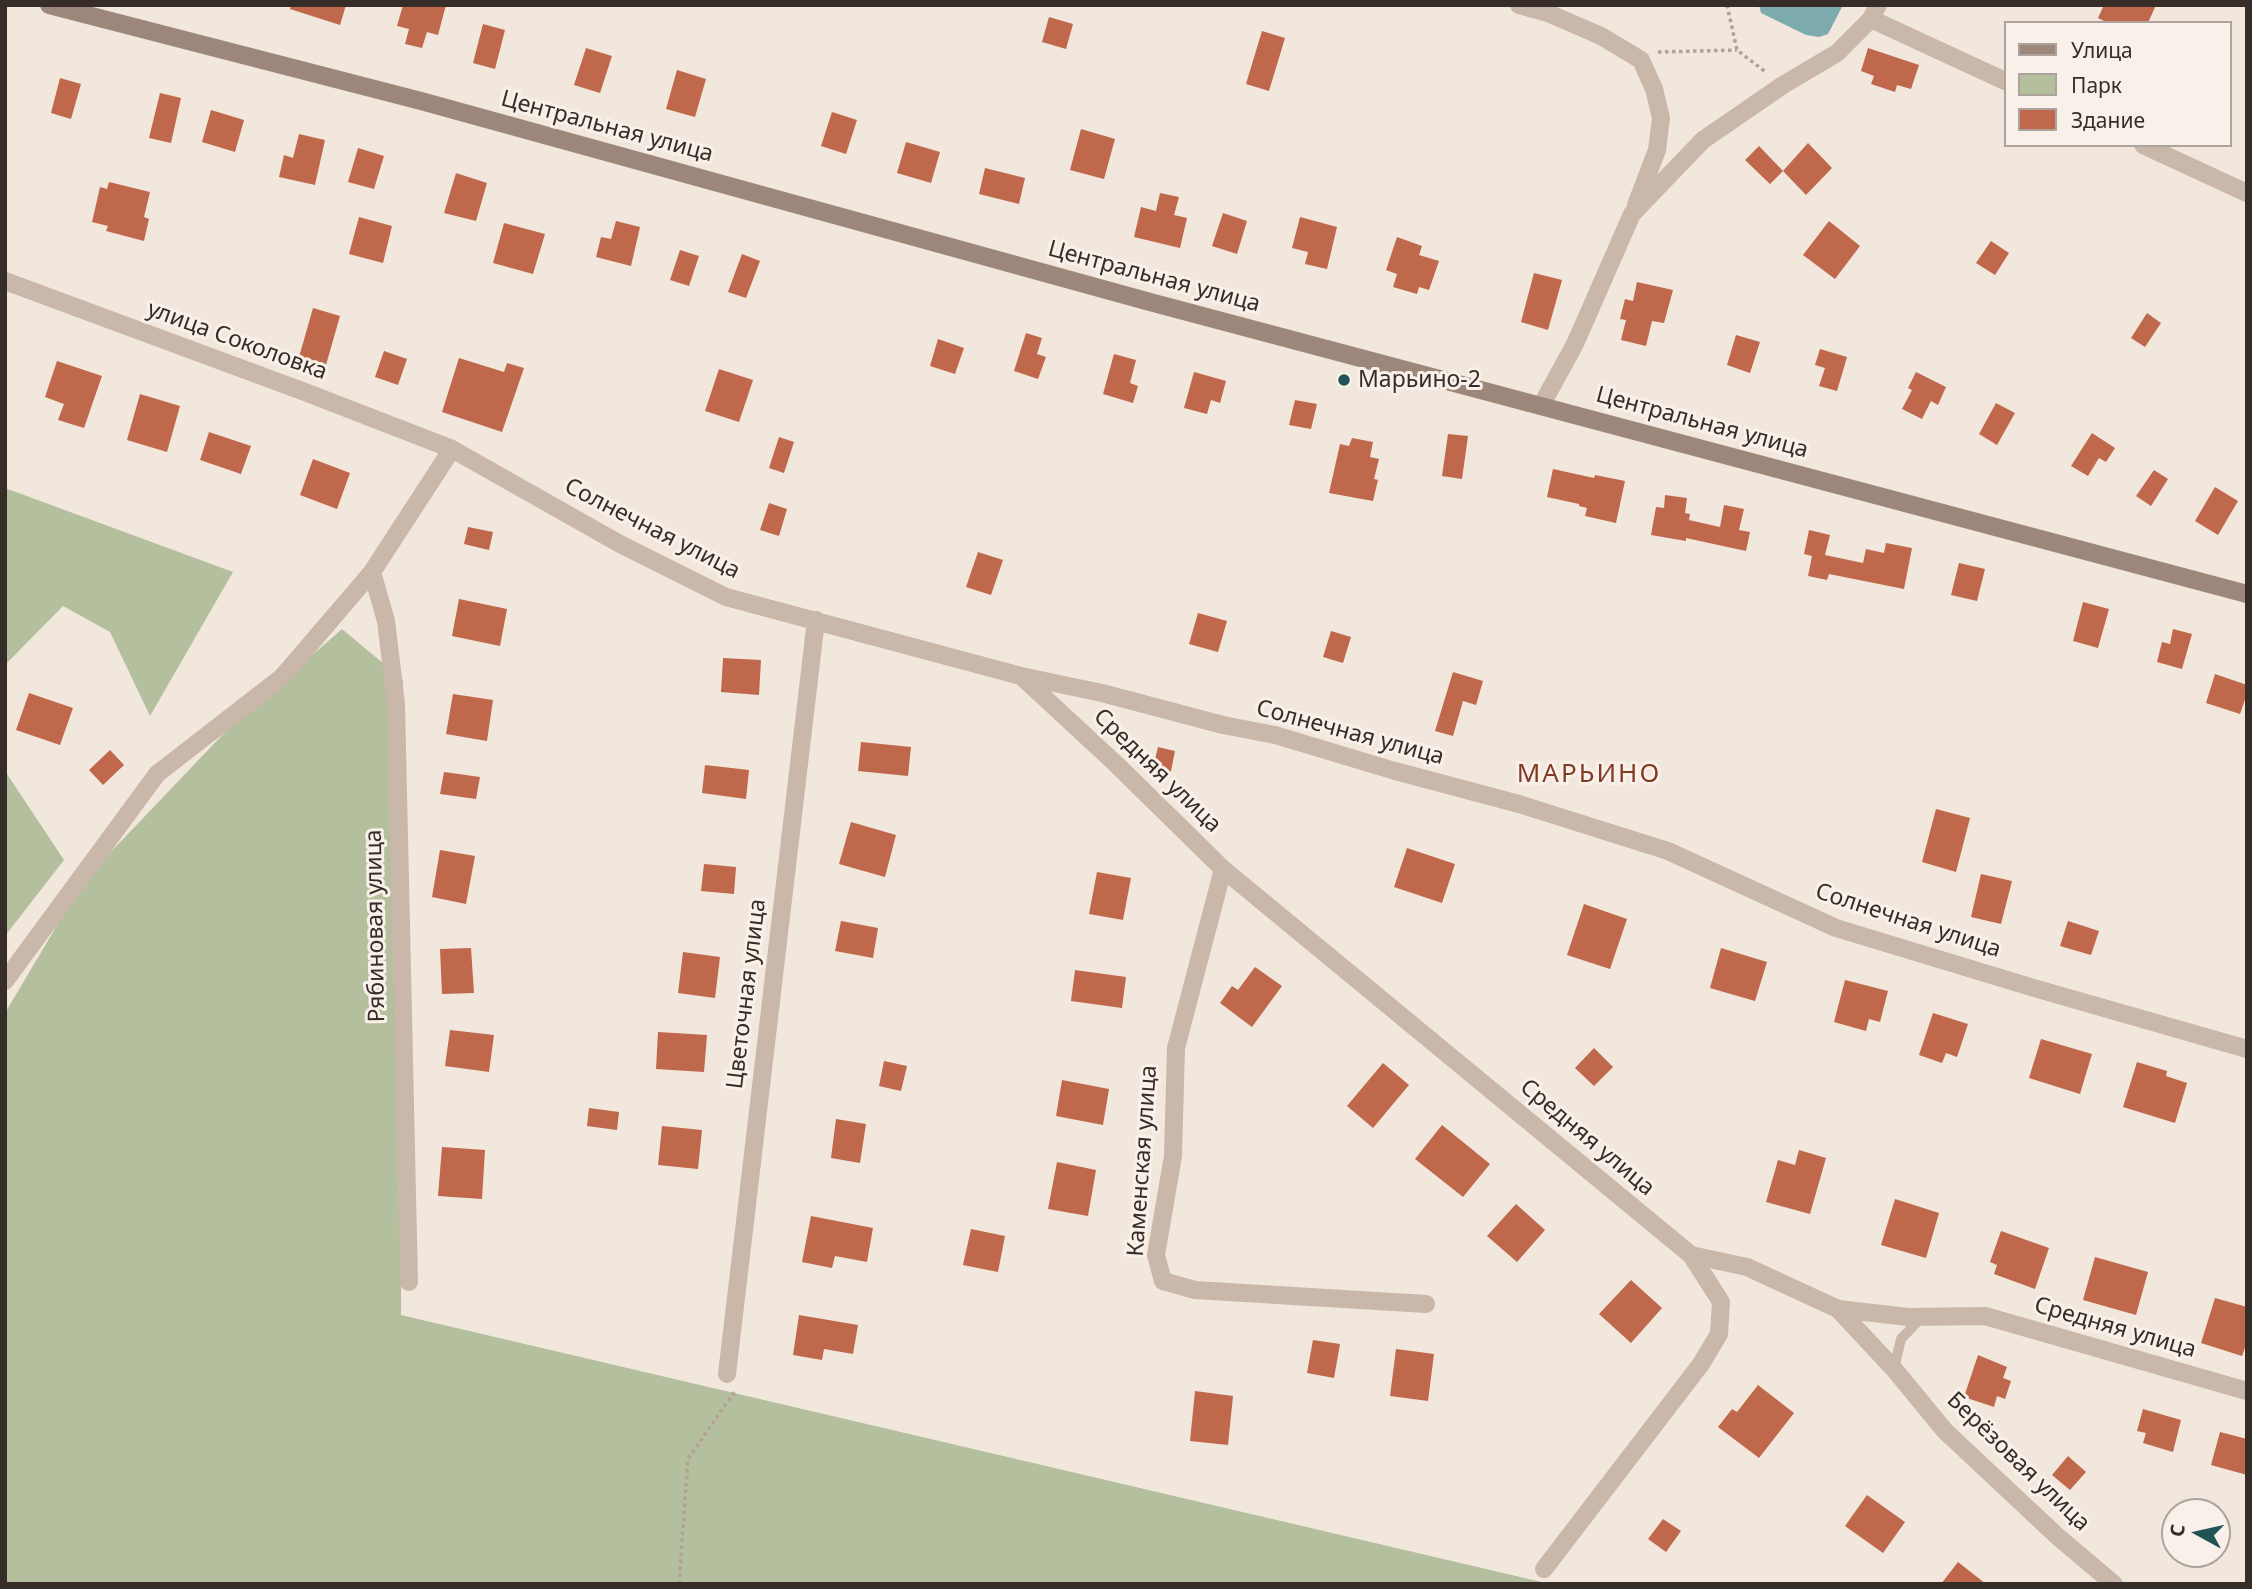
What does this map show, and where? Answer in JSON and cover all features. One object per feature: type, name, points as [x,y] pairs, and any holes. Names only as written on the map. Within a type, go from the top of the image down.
[{"type":"main road","name":"Центральная улица","points":[[50,5],[421,101],[1150,302],[2247,594]]},
{"type":"street","points":[[1519,5],[1548,13],[1601,36],[1641,61],[1654,89],[1661,118],[1657,150],[1632,214],[1575,344],[1541,405]]},
{"type":"street","points":[[1632,214],[1703,140],[1783,85],[1837,53],[1875,12],[2004,80]]},
{"type":"street","points":[[2147,147],[2247,193]]},
{"type":"street","name":"улица Соколовка","points":[[5,281],[452,449]]},
{"type":"street","points":[[5,981],[157,774],[282,677],[372,572],[452,449]]},
{"type":"street","name":"Солнечная улица","points":[[452,449],[620,544],[726,597],[1021,676],[1275,735],[1395,771],[1520,804],[1668,850],[1836,928],[2247,1049]]},
{"type":"street","name":"Рябиновая улица","points":[[372,572],[386,621],[396,704],[409,1282]]},
{"type":"street","name":"Цветочная улица","points":[[731,1382],[816,620]]},
{"type":"street","name":"Средняя улица","points":[[1021,676],[1223,869],[1691,1255],[1747,1267],[1838,1309],[1922,1317],[1985,1316],[2247,1391]]},
{"type":"street","name":"Каменская улица","points":[[1223,869],[1176,1048],[1173,1156],[1156,1255],[1163,1281],[1195,1290],[1426,1304]]},
{"type":"street","points":[[1544,1569],[1701,1364],[1719,1334],[1721,1302],[1691,1255]]},
{"type":"street","name":"Берёзовая улица","points":[[1838,1309],[1894,1369],[1945,1431],[2056,1535],[2114,1584]]},
{"type":"lane","points":[[1894,1369],[1901,1339],[1922,1317]]},
{"type":"path","points":[[1727,5],[1737,50]]},
{"type":"path","points":[[1630,54],[1737,50],[1783,85]]},
{"type":"path","points":[[679,1584],[688,1459],[731,1382]]},
{"type":"green space","points":[[5,488],[233,572],[150,716],[110,632],[63,606],[5,665]]},
{"type":"green space","points":[[342,629],[403,680],[401,1315],[1550,1584],[5,1584],[5,1013],[84,880],[230,727]]},
{"type":"green space","points":[[5,771],[64,860],[5,936]]},
{"type":"water","points":[[1759,5],[1843,5],[1828,34],[1819,37],[1806,35],[1761,13]]},
{"type":"building","points":[[291,5],[346,5],[340,25],[290,9]]},
{"type":"building","points":[[403,5],[446,5],[438,35],[427,32],[422,48],[405,44],[409,29],[397,26]]},
{"type":"building","points":[[2104,5],[2156,5],[2149,21],[2104,21],[2098,18]]},
{"type":"building","points":[[1049,17],[1073,24],[1066,49],[1042,42]]},
{"type":"building","points":[[483,24],[505,30],[495,69],[473,63]]},
{"type":"building","points":[[1262,31],[1285,38],[1269,91],[1246,84]]},
{"type":"building","points":[[586,48],[612,56],[600,93],[574,85]]},
{"type":"building","points":[[1868,48],[1919,65],[1911,89],[1897,85],[1895,92],[1871,84],[1874,76],[1861,71]]},
{"type":"building","points":[[677,70],[706,79],[695,117],[666,109]]},
{"type":"building","points":[[60,78],[81,84],[71,119],[51,113]]},
{"type":"building","points":[[160,93],[181,98],[171,143],[149,138]]},
{"type":"building","points":[[211,110],[244,120],[235,152],[202,142]]},
{"type":"building","points":[[832,112],[857,120],[846,154],[821,146]]},
{"type":"building","points":[[1081,129],[1115,139],[1104,179],[1070,170]]},
{"type":"building","points":[[299,134],[325,140],[315,185],[279,177],[284,155],[293,158]]},
{"type":"building","points":[[906,142],[940,152],[931,183],[897,173]]},
{"type":"building","points":[[1808,143],[1832,168],[1806,195],[1783,171]]},
{"type":"building","points":[[1759,146],[1783,171],[1770,184],[1745,160]]},
{"type":"building","points":[[358,148],[384,156],[374,189],[348,182]]},
{"type":"building","points":[[985,168],[1025,178],[1019,204],[979,194]]},
{"type":"building","points":[[456,173],[487,183],[476,221],[444,213]]},
{"type":"building","points":[[109,182],[150,192],[144,217],[149,219],[144,241],[106,231],[108,226],[92,222],[100,187],[107,189]]},
{"type":"building","points":[[1160,193],[1179,197],[1174,215],[1187,218],[1180,248],[1134,237],[1141,207],[1156,211]]},
{"type":"building","points":[[1223,213],[1247,221],[1237,254],[1212,246]]},
{"type":"building","points":[[359,217],[392,226],[383,263],[349,254]]},
{"type":"building","points":[[1300,217],[1337,227],[1327,269],[1305,264],[1308,252],[1292,248]]},
{"type":"building","points":[[616,221],[640,227],[631,266],[596,257],[601,237],[611,239]]},
{"type":"building","points":[[1829,221],[1860,246],[1835,279],[1803,255]]},
{"type":"building","points":[[504,223],[545,234],[533,274],[493,263]]},
{"type":"building","points":[[1397,237],[1422,246],[1419,255],[1439,261],[1429,290],[1419,287],[1417,294],[1393,287],[1397,274],[1386,270]]},
{"type":"building","points":[[1991,241],[2009,253],[1995,275],[1976,263]]},
{"type":"building","points":[[680,250],[699,256],[689,286],[670,280]]},
{"type":"building","points":[[742,254],[760,261],[746,298],[728,292]]},
{"type":"building","points":[[1534,273],[1562,280],[1548,330],[1521,322]]},
{"type":"building","points":[[1637,282],[1673,290],[1664,323],[1652,321],[1646,346],[1621,340],[1626,320],[1620,319],[1625,299],[1633,301]]},
{"type":"building","points":[[313,308],[340,316],[326,365],[299,357]]},
{"type":"building","points":[[2147,313],[2161,323],[2145,347],[2131,338]]},
{"type":"building","points":[[1026,333],[1042,338],[1037,354],[1046,357],[1038,379],[1014,371]]},
{"type":"building","points":[[1736,335],[1760,342],[1750,373],[1727,365]]},
{"type":"building","points":[[938,339],[964,348],[955,374],[930,366]]},
{"type":"building","points":[[1820,349],[1847,357],[1837,391],[1819,386],[1825,368],[1815,365]]},
{"type":"building","points":[[384,351],[407,359],[398,385],[375,377]]},
{"type":"building","points":[[1114,354],[1136,360],[1130,383],[1138,386],[1133,403],[1103,394]]},
{"type":"building","points":[[459,358],[504,372],[507,363],[524,368],[502,432],[442,412]]},
{"type":"building","points":[[57,361],[102,376],[84,428],[58,420],[64,404],[45,397]]},
{"type":"building","points":[[719,369],[753,380],[739,422],[705,411]]},
{"type":"building","points":[[1194,372],[1226,381],[1220,403],[1211,400],[1207,414],[1184,408]]},
{"type":"building","points":[[1916,372],[1946,387],[1938,405],[1931,401],[1922,419],[1902,409],[1912,390],[1908,388]]},
{"type":"building","points":[[140,394],[180,406],[167,452],[127,440]]},
{"type":"building","points":[[1295,400],[1317,404],[1311,429],[1289,425]]},
{"type":"building","points":[[1996,403],[2015,413],[1997,445],[1979,434]]},
{"type":"building","points":[[209,432],[251,446],[241,474],[200,460]]},
{"type":"building","points":[[2092,433],[2115,448],[2106,462],[2099,458],[2088,476],[2071,466]]},
{"type":"building","points":[[1448,434],[1468,436],[1462,479],[1442,476]]},
{"type":"building","points":[[779,437],[794,442],[784,473],[769,468]]},
{"type":"building","points":[[1352,438],[1373,442],[1370,457],[1379,459],[1374,479],[1378,480],[1373,501],[1329,493],[1340,444],[1349,446]]},
{"type":"building","points":[[313,459],[350,473],[337,509],[300,495]]},
{"type":"building","points":[[1553,469],[1594,478],[1595,475],[1625,481],[1616,523],[1585,516],[1587,508],[1579,504],[1547,497]]},
{"type":"building","points":[[2154,470],[2168,479],[2151,506],[2136,496]]},
{"type":"building","points":[[2215,487],[2238,501],[2218,535],[2195,521]]},
{"type":"building","points":[[1665,495],[1687,498],[1685,513],[1690,514],[1689,520],[1720,527],[1724,505],[1744,509],[1739,530],[1750,532],[1746,551],[1686,538],[1686,541],[1651,535],[1656,507],[1664,508]]},
{"type":"building","points":[[769,503],[787,509],[779,536],[760,530]]},
{"type":"building","points":[[468,527],[493,532],[489,550],[464,544]]},
{"type":"building","points":[[1809,530],[1830,535],[1825,555],[1863,563],[1866,549],[1884,553],[1886,543],[1912,548],[1904,589],[1829,574],[1827,580],[1808,576],[1812,556],[1804,554]]},
{"type":"building","points":[[978,552],[1003,560],[991,595],[966,587]]},
{"type":"building","points":[[1959,563],[1985,569],[1977,601],[1951,595]]},
{"type":"building","points":[[459,599],[507,609],[500,646],[452,636]]},
{"type":"building","points":[[2083,602],[2109,609],[2098,648],[2073,641]]},
{"type":"building","points":[[1198,613],[1227,621],[1218,652],[1189,644]]},
{"type":"building","points":[[2173,629],[2192,634],[2182,669],[2157,662],[2162,642],[2170,644]]},
{"type":"building","points":[[1331,631],[1351,637],[1343,663],[1323,657]]},
{"type":"building","points":[[723,658],[761,660],[759,695],[721,692]]},
{"type":"building","points":[[1453,672],[1483,681],[1476,705],[1463,701],[1453,736],[1435,731]]},
{"type":"building","points":[[2215,674],[2247,685],[2247,694],[2240,714],[2206,703]]},
{"type":"building","points":[[29,693],[73,708],[60,745],[16,730]]},
{"type":"building","points":[[453,694],[493,700],[487,741],[446,734]]},
{"type":"building","points":[[861,742],[911,747],[908,776],[858,771]]},
{"type":"building","points":[[1158,747],[1175,751],[1170,776],[1152,772]]},
{"type":"building","points":[[110,750],[124,765],[103,785],[89,770]]},
{"type":"building","points":[[705,765],[749,770],[746,799],[702,793]]},
{"type":"building","points":[[444,772],[480,777],[476,799],[440,794]]},
{"type":"building","points":[[1936,809],[1970,818],[1956,872],[1922,862]]},
{"type":"building","points":[[851,822],[896,835],[885,877],[839,864]]},
{"type":"building","points":[[1407,848],[1455,864],[1442,903],[1394,887]]},
{"type":"building","points":[[440,850],[475,856],[466,904],[432,897]]},
{"type":"building","points":[[704,864],[736,867],[734,894],[701,891]]},
{"type":"building","points":[[1097,872],[1131,878],[1123,920],[1089,914]]},
{"type":"building","points":[[1981,874],[2012,881],[2001,924],[1971,917]]},
{"type":"building","points":[[1584,904],[1627,919],[1610,969],[1567,955]]},
{"type":"building","points":[[841,921],[878,928],[873,958],[835,951]]},
{"type":"building","points":[[2068,921],[2099,931],[2091,955],[2060,946]]},
{"type":"building","points":[[471,948],[474,993],[442,994],[440,949]]},
{"type":"building","points":[[1721,948],[1767,962],[1755,1001],[1710,988]]},
{"type":"building","points":[[683,952],[720,957],[715,998],[678,993]]},
{"type":"building","points":[[1255,967],[1282,986],[1252,1027],[1220,1003],[1232,986],[1238,990]]},
{"type":"building","points":[[1075,970],[1126,977],[1122,1008],[1071,1001]]},
{"type":"building","points":[[1845,980],[1888,991],[1880,1022],[1869,1019],[1866,1031],[1834,1022]]},
{"type":"building","points":[[1933,1013],[1968,1024],[1957,1057],[1946,1053],[1942,1063],[1919,1055]]},
{"type":"building","points":[[450,1030],[494,1035],[489,1072],[445,1066]]},
{"type":"building","points":[[658,1032],[707,1035],[704,1072],[656,1069]]},
{"type":"building","points":[[2041,1039],[2092,1054],[2080,1094],[2029,1078]]},
{"type":"building","points":[[1594,1048],[1613,1067],[1594,1086],[1575,1068]]},
{"type":"building","points":[[884,1061],[907,1066],[901,1091],[879,1086]]},
{"type":"building","points":[[2137,1062],[2167,1071],[2166,1076],[2187,1083],[2175,1123],[2123,1107]]},
{"type":"building","points":[[1383,1063],[1409,1085],[1373,1128],[1347,1106]]},
{"type":"building","points":[[1062,1080],[1109,1089],[1103,1125],[1056,1116]]},
{"type":"building","points":[[589,1108],[619,1112],[617,1130],[587,1126]]},
{"type":"building","points":[[836,1119],[866,1124],[860,1163],[831,1158]]},
{"type":"building","points":[[1442,1125],[1490,1164],[1463,1197],[1415,1159]]},
{"type":"building","points":[[662,1126],[702,1130],[698,1169],[658,1165]]},
{"type":"building","points":[[442,1147],[485,1150],[482,1199],[438,1196]]},
{"type":"building","points":[[1799,1150],[1826,1158],[1810,1214],[1766,1202],[1778,1160],[1795,1165]]},
{"type":"building","points":[[1057,1162],[1096,1170],[1088,1216],[1048,1209]]},
{"type":"building","points":[[1895,1199],[1939,1213],[1926,1258],[1881,1245]]},
{"type":"building","points":[[1516,1204],[1545,1230],[1517,1262],[1487,1236]]},
{"type":"building","points":[[811,1216],[873,1228],[867,1262],[835,1256],[832,1268],[802,1262]]},
{"type":"building","points":[[971,1229],[1005,1236],[998,1272],[963,1265]]},
{"type":"building","points":[[2001,1231],[2049,1248],[2035,1289],[1994,1274],[1997,1265],[1990,1262]]},
{"type":"building","points":[[2095,1257],[2148,1272],[2136,1315],[2083,1300]]},
{"type":"building","points":[[1631,1280],[1662,1308],[1631,1343],[1599,1314]]},
{"type":"building","points":[[2215,1298],[2247,1307],[2247,1342],[2242,1356],[2201,1343]]},
{"type":"building","points":[[799,1315],[858,1325],[853,1354],[824,1349],[822,1360],[793,1355]]},
{"type":"building","points":[[1313,1340],[1340,1344],[1334,1378],[1307,1373]]},
{"type":"building","points":[[1396,1349],[1434,1354],[1428,1401],[1390,1396]]},
{"type":"building","points":[[1978,1355],[2007,1367],[2003,1378],[2011,1381],[2005,1399],[1997,1396],[1994,1407],[1964,1397]]},
{"type":"building","points":[[1758,1385],[1794,1413],[1759,1458],[1718,1427],[1732,1409],[1737,1412]]},
{"type":"building","points":[[1195,1391],[1233,1396],[1228,1445],[1190,1441]]},
{"type":"building","points":[[2143,1409],[2181,1420],[2173,1452],[2143,1443],[2146,1433],[2137,1431]]},
{"type":"building","points":[[2220,1432],[2247,1439],[2247,1475],[2211,1465]]},
{"type":"building","points":[[2068,1456],[2086,1472],[2070,1490],[2052,1475]]},
{"type":"building","points":[[1867,1495],[1905,1522],[1883,1553],[1845,1526]]},
{"type":"building","points":[[1663,1519],[1681,1531],[1666,1552],[1648,1539]]},
{"type":"building","points":[[1958,1562],[1986,1584],[1941,1584]]},
{"type":"place","name":"Марьино-2","points":[[1344,380]]},
{"type":"district","name":"МАРЬИНО","points":[[1589,775]]}]
